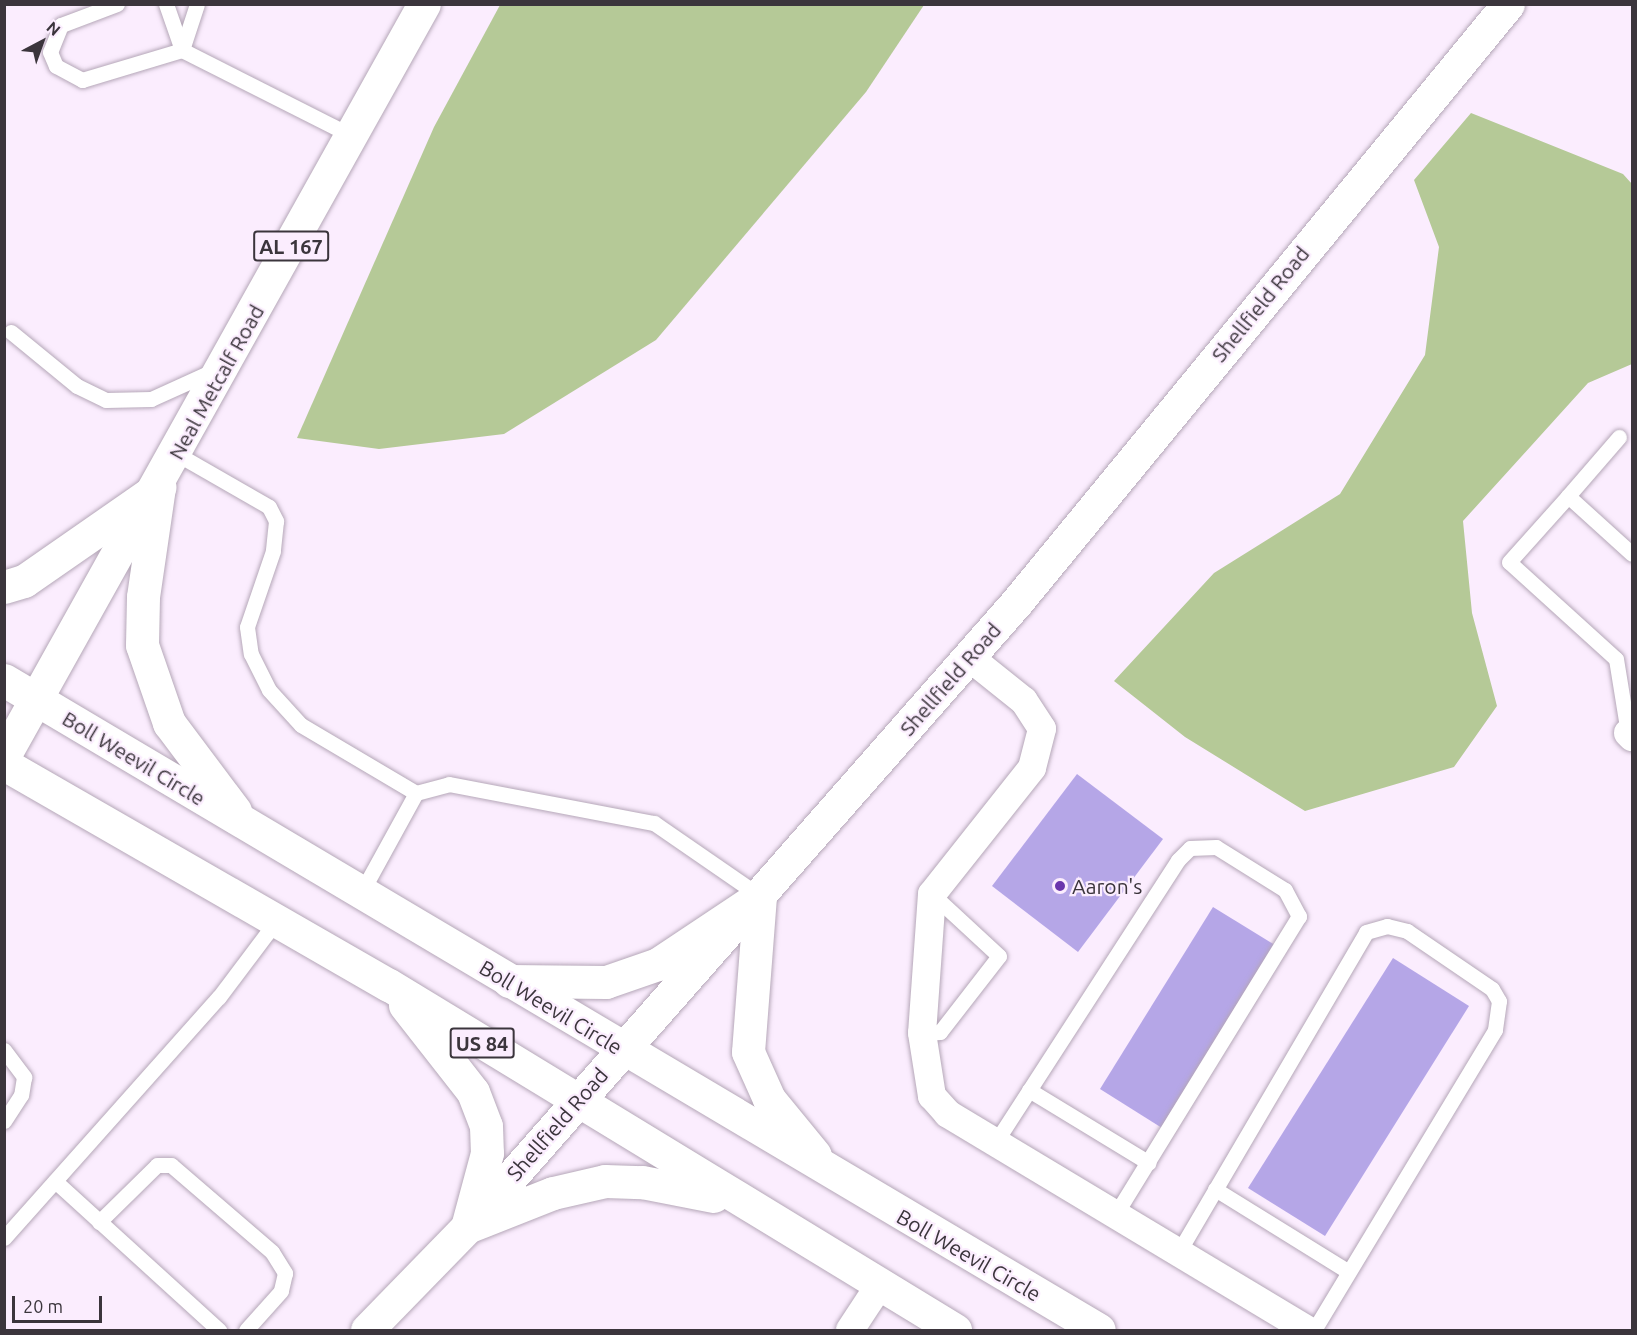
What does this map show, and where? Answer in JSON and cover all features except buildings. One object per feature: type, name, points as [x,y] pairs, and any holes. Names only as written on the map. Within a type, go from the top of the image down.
[{"type":"main road","name":"Neal Metcalf Road","points":[[4,756],[39,700],[159,488],[424,4]]},
{"type":"main road","name":"Shellfield Road","points":[[367,1330],[467,1227],[969,657],[1508,4]]},
{"type":"main road","points":[[4,586],[32,576],[159,488]]},
{"type":"main road","name":"AL 167","points":[[159,488],[143,597],[142,645],[152,686],[169,723],[246,825]]},
{"type":"main road","name":"Boll Weevil Circle","points":[[4,680],[831,1174],[1099,1330]]},
{"type":"main road","name":"US 84","points":[[4,764],[389,985],[736,1201],[955,1330]]},
{"type":"main road","points":[[506,981],[606,982],[658,964],[760,896]]},
{"type":"main road","points":[[760,896],[748,1052],[769,1099],[831,1174]]},
{"type":"main road","points":[[389,985],[473,1092],[486,1126],[487,1152],[467,1227]]},
{"type":"main road","points":[[467,1227],[553,1193],[605,1181],[642,1182],[736,1201]]},
{"type":"street","points":[[969,657],[1024,701],[1042,729],[1032,768],[932,894],[922,1033],[932,1096],[948,1114],[1307,1330]]},
{"type":"street","points":[[850,1330],[879,1286]]},
{"type":"lane","points":[[117,4],[61,25],[50,52],[56,66],[82,80],[182,50],[352,136]]},
{"type":"lane","points":[[166,4],[182,50]]},
{"type":"lane","points":[[182,50],[197,4]]},
{"type":"lane","points":[[7,334],[77,386],[106,400],[151,399],[226,364]]},
{"type":"lane","points":[[1619,436],[1509,562],[1616,659],[1630,735]]},
{"type":"lane","points":[[177,454],[269,507],[276,521],[273,551],[247,627],[251,654],[269,690],[301,725],[416,793],[449,784],[654,823],[760,896]]},
{"type":"lane","points":[[1568,496],[1632,555]]},
{"type":"lane","points":[[361,893],[416,793]]},
{"type":"lane","points":[[995,1143],[1178,860],[1201,845],[1236,860],[1285,890],[1299,916],[1115,1215]]},
{"type":"lane","points":[[922,1033],[940,1032],[999,956],[932,894]]},
{"type":"lane","points":[[4,1238],[219,997],[277,920]]},
{"type":"lane","points":[[1178,1253],[1366,932],[1387,926],[1407,932],[1492,989],[1499,1001],[1495,1030],[1347,1271],[1314,1330]]},
{"type":"lane","points":[[4,1050],[24,1077],[21,1095],[4,1121]]},
{"type":"lane","points":[[1029,1090],[1149,1163]]},
{"type":"lane","points":[[99,1222],[157,1165],[171,1165],[272,1252],[285,1273],[281,1291],[246,1330]]},
{"type":"lane","points":[[55,1181],[215,1329]]},
{"type":"lane","points":[[1215,1189],[1347,1271]]},
{"type":"green space","points":[[500,5],[924,5],[866,92],[656,340],[504,434],[379,449],[297,438],[434,127]]},
{"type":"green space","points":[[1471,113],[1623,174],[1632,184],[1632,364],[1588,383],[1463,521],[1472,613],[1497,706],[1454,767],[1305,811],[1185,737],[1114,681],[1214,573],[1340,494],[1425,355],[1439,247],[1414,180]]},
{"type":"place","name":"Aaron's","points":[[1060,886]]}]
